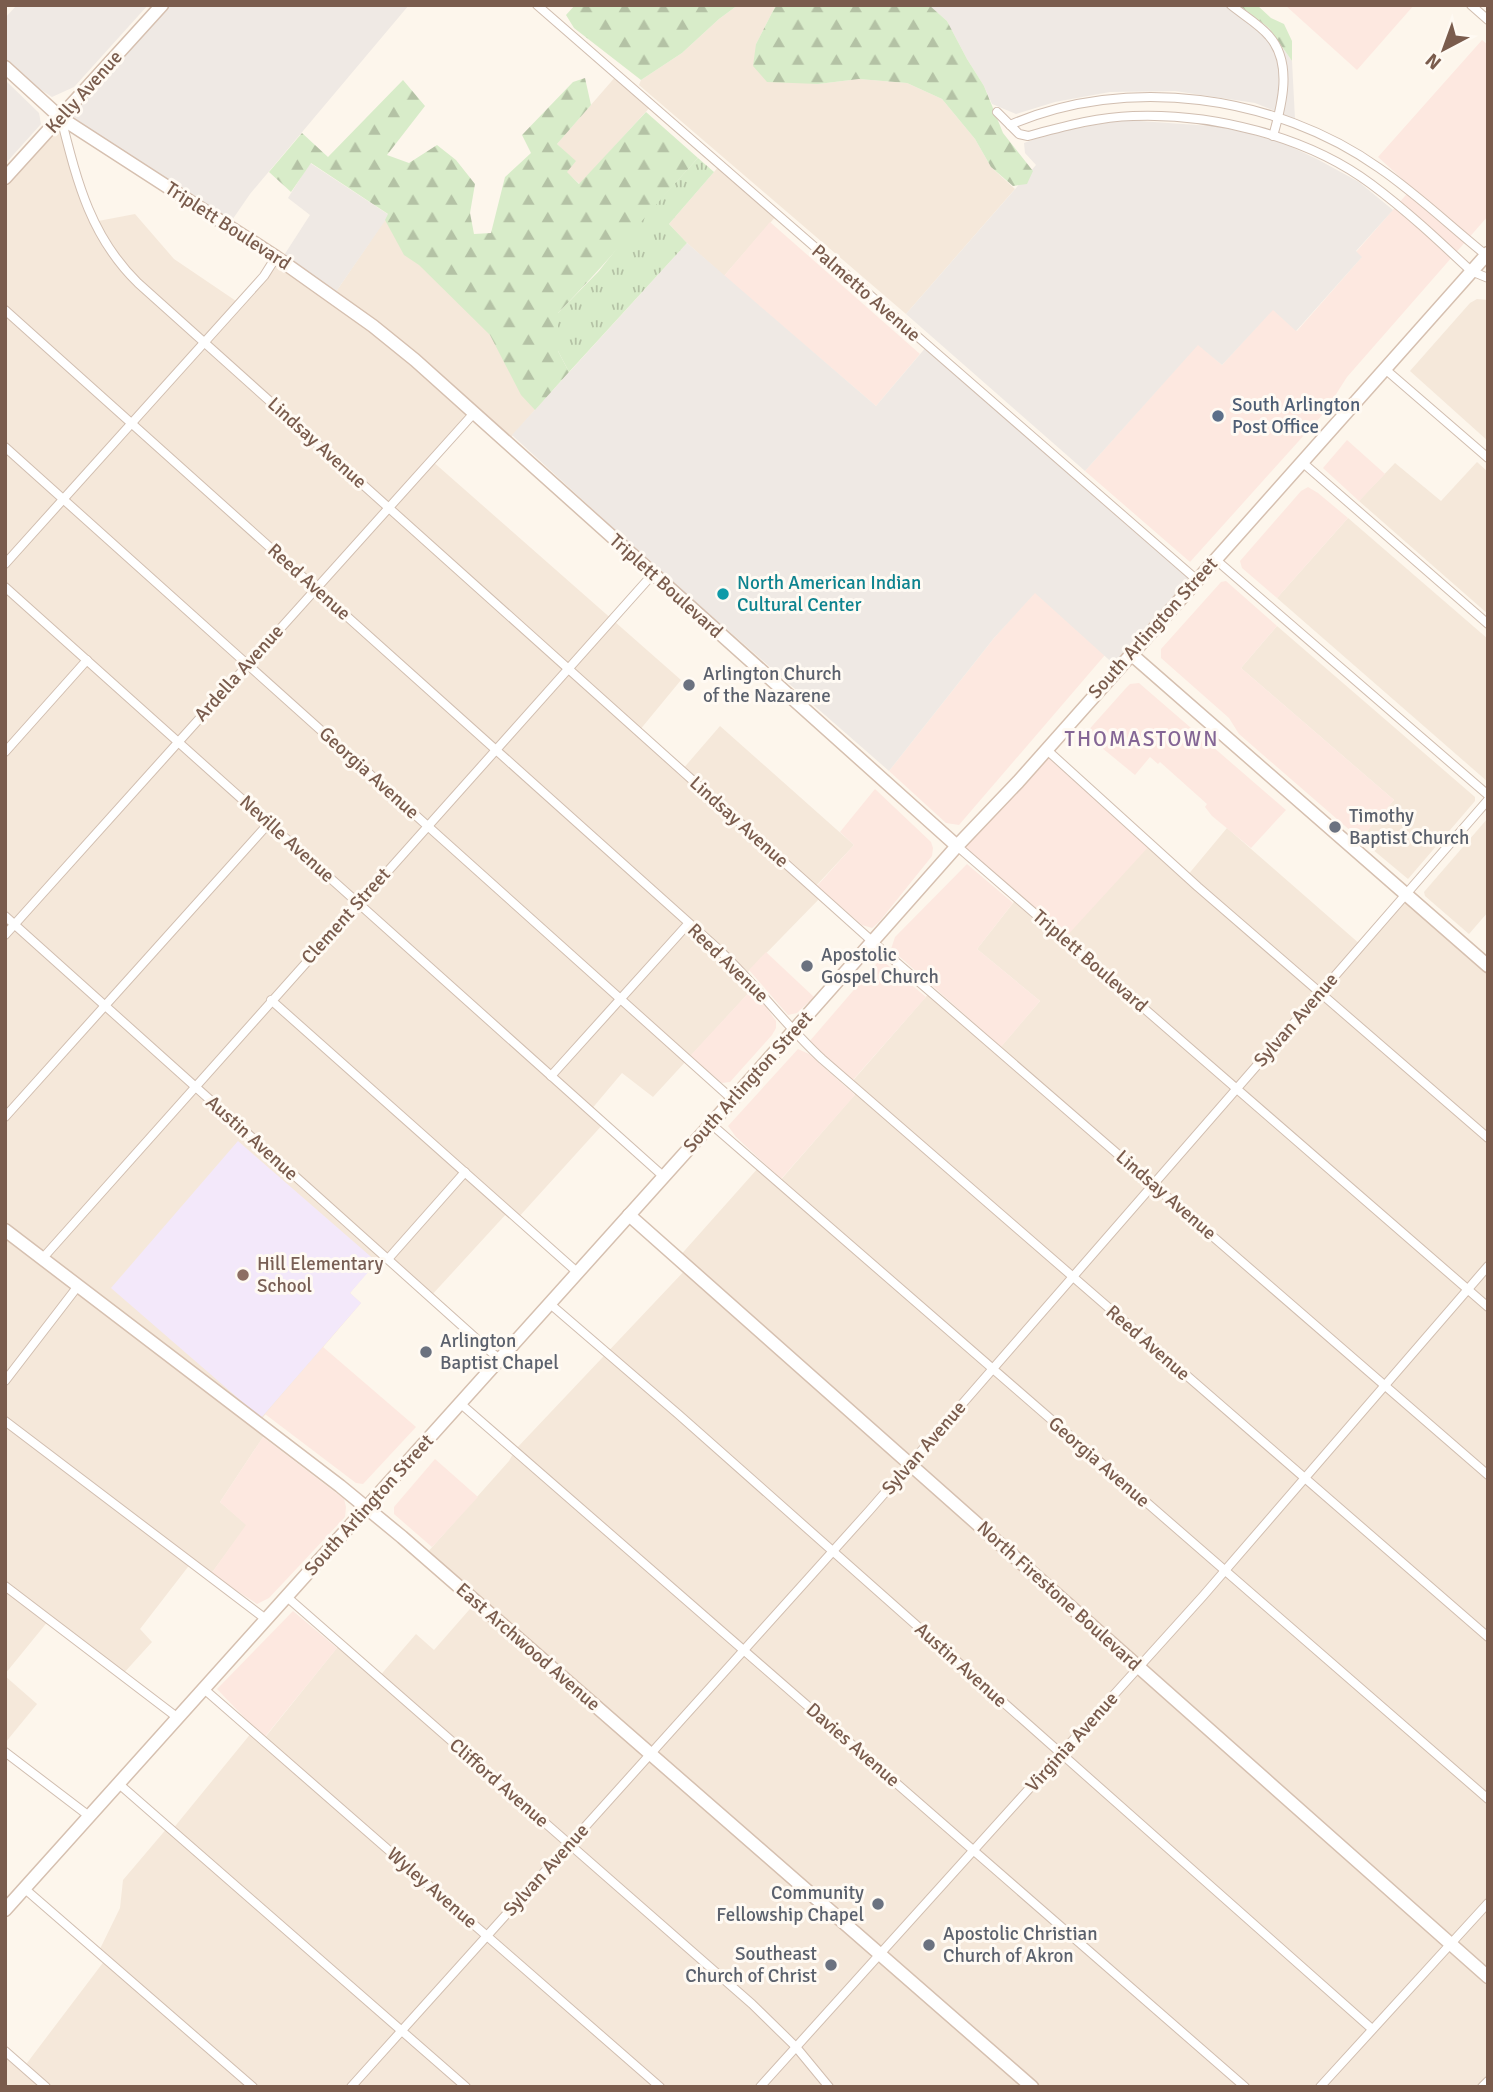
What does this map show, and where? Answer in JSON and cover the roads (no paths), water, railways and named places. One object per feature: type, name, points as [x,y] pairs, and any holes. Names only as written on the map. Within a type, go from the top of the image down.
[{"type":"main road","name":"Kelly Avenue","points":[[5,178],[162,5]]},
{"type":"main road","name":"Triplett Boulevard","points":[[5,67],[61,118],[276,257],[373,326],[474,413],[957,846]]},
{"type":"main road","name":"South Arlington Street","points":[[5,1910],[461,1404],[1487,254]]},
{"type":"main road","points":[[1131,654],[1488,966]]},
{"type":"main road","name":"North Firestone Boulevard","points":[[629,1215],[1488,1977]]},
{"type":"main road","name":"East Archwood Avenue","points":[[5,1230],[366,1507],[1032,2087]]},
{"type":"street","name":"Palmetto Avenue","points":[[537,5],[1196,580]]},
{"type":"street","points":[[1231,5],[1270,37],[1281,60],[1284,78],[1278,118],[1272,136]]},
{"type":"street","points":[[1471,5],[1488,20]]},
{"type":"street","points":[[1010,125],[1034,114],[1083,102],[1133,97],[1206,101],[1252,110],[1318,132],[1378,166],[1487,254]]},
{"type":"street","points":[[997,112],[1019,134],[1028,135],[1133,116],[1182,118],[1232,125],[1272,136],[1307,148],[1369,182],[1471,271],[1488,278]]},
{"type":"street","name":"Lindsay Avenue","points":[[61,118],[72,164],[86,205],[108,248],[122,267],[873,942],[1488,1475]]},
{"type":"street","points":[[5,564],[264,276],[276,257]]},
{"type":"street","name":"Reed Avenue","points":[[5,310],[745,974],[792,1031],[1488,1637]]},
{"type":"street","points":[[1385,369],[1488,458]]},
{"type":"street","name":"Ardella Avenue","points":[[5,935],[474,413]]},
{"type":"street","name":"Georgia Avenue","points":[[5,447],[733,1099]]},
{"type":"street","points":[[1302,462],[1488,624]]},
{"type":"street","points":[[1216,559],[1488,795]]},
{"type":"street","name":"Clement Street","points":[[42,1259],[652,575]]},
{"type":"street","name":"Neville Avenue","points":[[5,587],[663,1176]]},
{"type":"street","points":[[5,752],[87,660]]},
{"type":"street","points":[[1046,750],[1488,1138]]},
{"type":"street","name":"Sylvan Avenue","points":[[351,2087],[993,1370],[1488,800]]},
{"type":"street","points":[[5,1117],[269,823]]},
{"type":"street","name":"Triplett Boulevard","points":[[957,846],[1488,1307]]},
{"type":"street","name":"Austin Avenue","points":[[5,916],[499,1359]]},
{"type":"street","points":[[551,1076],[688,923]]},
{"type":"street","points":[[271,1000],[578,1272]]},
{"type":"street","name":"Georgia Avenue","points":[[711,1124],[1488,1800]]},
{"type":"street","points":[[388,1259],[465,1172]]},
{"type":"street","name":"Virginia Avenue","points":[[760,2087],[1139,1667],[1488,1266]]},
{"type":"street","points":[[5,1381],[78,1286]]},
{"type":"street","name":"Austin Avenue","points":[[550,1303],[1372,2029]]},
{"type":"street","name":"Davies Avenue","points":[[461,1404],[1245,2087]]},
{"type":"street","points":[[5,1421],[267,1620]]},
{"type":"street","points":[[5,1586],[178,1718]]},
{"type":"street","name":"Clifford Avenue","points":[[287,1597],[752,2004],[796,2047],[829,2087]]},
{"type":"street","name":"Wyley Avenue","points":[[204,1689],[660,2087]]},
{"type":"street","points":[[5,1752],[89,1816]]},
{"type":"street","points":[[119,1784],[466,2087]]},
{"type":"street","points":[[25,1889],[253,2087]]},
{"type":"street","points":[[1320,2087],[1488,1903]]},
{"type":"street","points":[[5,2051],[46,2087]]},
{"type":"street","points":[[1482,2087],[1488,2081]]},
{"type":"place","name":"South Arlington Post Office","points":[[1218,416]]},
{"type":"place","name":"North American Indian Cultural Center","points":[[723,594]]},
{"type":"place","name":"Arlington Church of the Nazarene","points":[[689,685]]},
{"type":"place","name":"Timothy Baptist Church","points":[[1335,827]]},
{"type":"place","name":"Apostolic Gospel Church","points":[[807,966]]},
{"type":"place","name":"Hill Elementary School","points":[[243,1275]]},
{"type":"place","name":"Arlington Baptist Chapel","points":[[426,1352]]},
{"type":"place","name":"Community Fellowship Chapel","points":[[878,1904]]},
{"type":"place","name":"Apostolic Christian Church of Akron","points":[[929,1945]]},
{"type":"place","name":"Southeast Church of Christ","points":[[831,1965]]},
{"type":"district","name":"THOMASTOWN","points":[[1142,739]]}]
